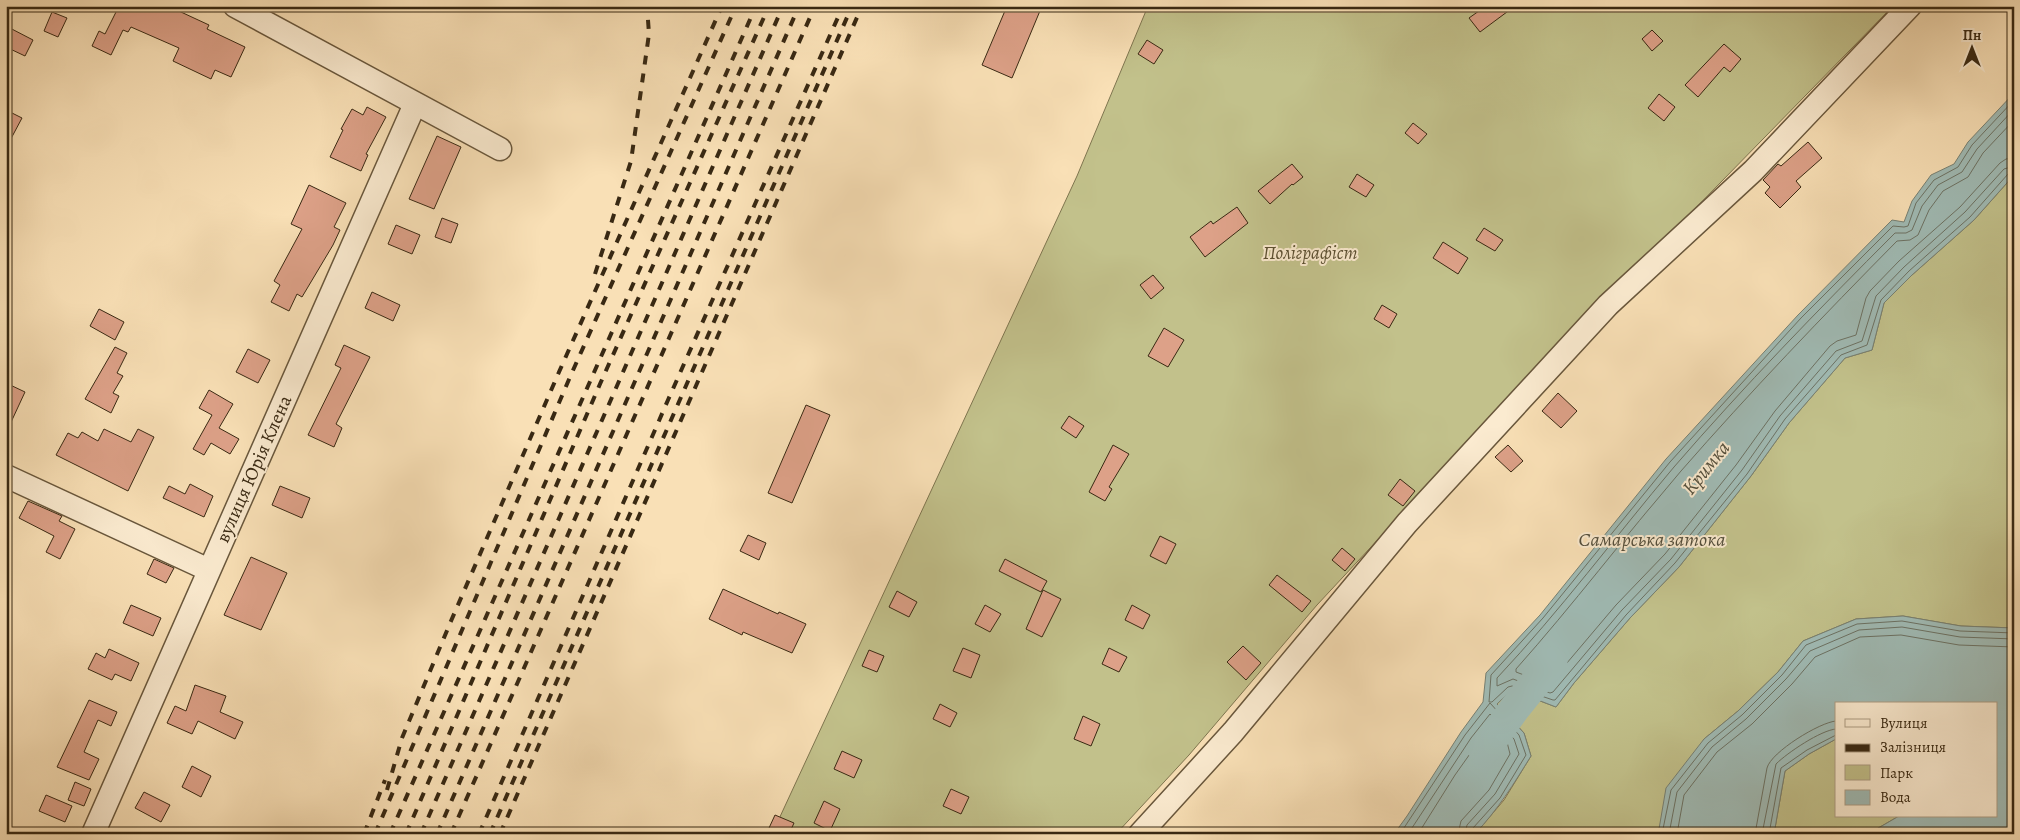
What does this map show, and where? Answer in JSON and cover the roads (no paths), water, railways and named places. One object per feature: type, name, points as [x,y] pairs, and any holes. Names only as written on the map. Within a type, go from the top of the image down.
[{"type":"street","points":[[235,6],[500,149]]},
{"type":"street","points":[[1140,834],[1234,732],[1407,523],[1608,305],[1753,171],[1910,6]]},
{"type":"street","name":"вулиця Юрія Клена","points":[[93,834],[415,104]]},
{"type":"street","points":[[6,476],[209,570]]},
{"type":"water","name":"Самарська затока","points":[[2014,93],[2014,175],[1974,220],[1912,275],[1884,303],[1872,350],[1845,358],[1789,423],[1751,476],[1679,567],[1630,618],[1574,683],[1556,707],[1512,690],[1497,704],[1524,733],[1531,756],[1484,824],[1475,834],[1394,834],[1483,702],[1486,673],[1540,615],[1666,459],[1798,315],[1892,220],[1904,222],[1912,201],[1931,175],[1954,164],[1968,142]]},
{"type":"water","points":[[1903,616],[1961,626],[2014,628],[2014,834],[1868,834],[1896,818],[1998,818],[1998,702],[1835,702],[1835,740],[1809,754],[1785,771],[1774,834],[1656,834],[1659,829],[1666,788],[1704,739],[1738,711],[1778,672],[1803,641],[1856,619]]},
{"type":"waterway","name":"Кримка","points":[[1484,751],[1552,662]]},
{"type":"railway","points":[[595,274],[631,161],[649,34],[647,6]]},
{"type":"railway","points":[[387,790],[402,738],[451,621],[559,372],[722,6]]},
{"type":"railway","points":[[375,834],[570,377],[736,6]]},
{"type":"railway","points":[[390,834],[756,6]]},
{"type":"railway","points":[[406,834],[600,384],[769,6]]},
{"type":"railway","points":[[421,834],[783,6]]},
{"type":"railway","points":[[437,834],[799,6]]},
{"type":"railway","points":[[451,834],[815,6]]},
{"type":"railway","points":[[479,834],[668,400],[843,6]]},
{"type":"railway","points":[[490,834],[852,6]]},
{"type":"railway","points":[[500,834],[862,6]]},
{"type":"railway","points":[[364,834],[385,780]]},
{"type":"park label","name":"Поліграфіст","points":[[1310,253]]}]
